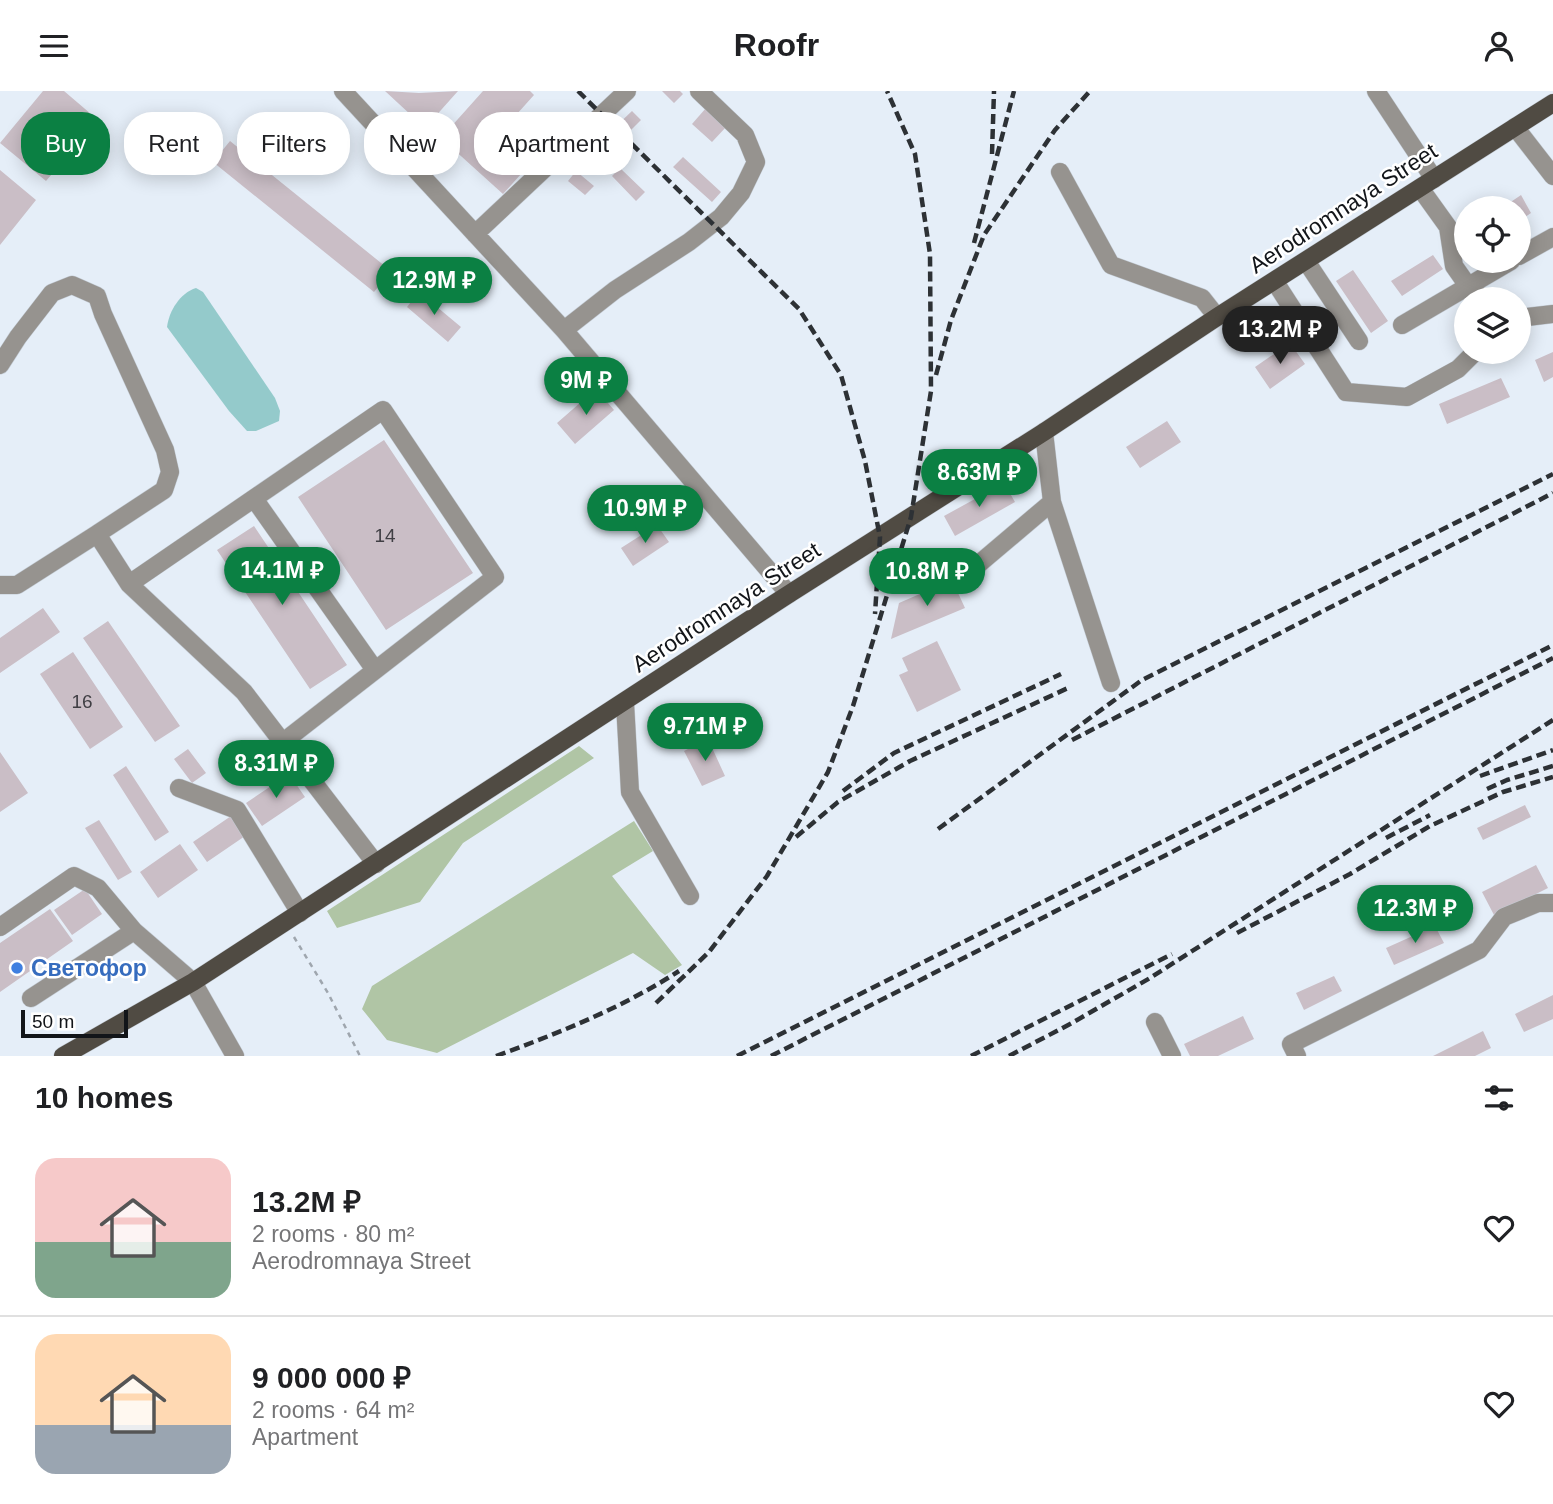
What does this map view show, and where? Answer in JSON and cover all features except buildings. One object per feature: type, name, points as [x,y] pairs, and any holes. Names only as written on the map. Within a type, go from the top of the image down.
[{"type":"main road","name":"Aerodromnaya Street","points":[[63,1056],[193,982],[789,594],[1044,432],[1217,317],[1553,103]]},
{"type":"street","points":[[343,91],[564,330],[789,594]]},
{"type":"street","points":[[475,235],[627,91]]},
{"type":"street","points":[[564,330],[615,290],[721,217],[741,193],[756,162],[745,135],[699,91]]},
{"type":"street","points":[[1376,91],[1448,227],[1454,266],[1468,286]]},
{"type":"street","points":[[1515,127],[1553,176]]},
{"type":"street","points":[[1060,172],[1111,265],[1202,298],[1217,317]]},
{"type":"street","points":[[1531,249],[1553,237]]},
{"type":"street","points":[[1306,261],[1359,341]]},
{"type":"street","points":[[1402,325],[1490,273]]},
{"type":"street","points":[[1275,282],[1346,392],[1407,397],[1463,364]]},
{"type":"street","points":[[0,365],[52,293],[72,285],[97,296],[165,450],[170,472],[164,490],[17,586],[0,585]]},
{"type":"street","points":[[1531,317],[1553,314]]},
{"type":"street","points":[[129,584],[383,410],[495,577],[283,742]]},
{"type":"street","points":[[1044,432],[1052,502],[1111,683]]},
{"type":"street","points":[[255,500],[376,670]]},
{"type":"street","points":[[974,568],[1052,502]]},
{"type":"street","points":[[97,534],[129,584],[244,692],[376,863]]},
{"type":"street","points":[[625,703],[630,792],[690,896]]},
{"type":"street","points":[[179,788],[237,810],[292,917]]},
{"type":"street","points":[[0,927],[74,876],[98,888],[134,931],[193,982],[235,1056]]},
{"type":"street","points":[[1294,1050],[1479,950],[1504,917],[1538,903],[1553,902]]},
{"type":"street","points":[[31,997],[134,931]]},
{"type":"street","points":[[1155,1022],[1172,1056]]},
{"type":"path","points":[[292,917],[360,1056]]},
{"type":"shaded area","points":[[196,288],[203,292],[275,398],[280,411],[279,421],[256,431],[247,431],[167,327],[176,303]]},
{"type":"shaded area","points":[[579,746],[594,758],[463,843],[420,902],[337,928],[327,911]]},
{"type":"shaded area","points":[[634,821],[653,851],[612,876],[682,965],[665,975],[633,953],[437,1053],[387,1040],[362,1009],[372,986]]},
{"type":"railway","points":[[578,91],[799,309],[841,375],[865,461],[880,537],[875,614]]},
{"type":"railway","points":[[656,1003],[709,952],[767,876],[828,772],[853,706],[911,517],[931,391],[930,254],[915,154],[887,91]]},
{"type":"railway","points":[[992,154],[994,91]]},
{"type":"railway","points":[[974,243],[1014,91]]},
{"type":"railway","points":[[936,375],[951,320],[984,235],[1055,130],[1090,91]]},
{"type":"railway","points":[[938,829],[1142,680],[1553,474]]},
{"type":"railway","points":[[1072,740],[1553,493]]},
{"type":"railway","points":[[737,1056],[1553,645]]},
{"type":"railway","points":[[771,1056],[1553,658]]},
{"type":"railway","points":[[843,791],[894,753],[1061,674]]},
{"type":"railway","points":[[796,837],[838,802],[910,761],[1068,688]]},
{"type":"railway","points":[[1009,1056],[1150,978],[1553,720]]},
{"type":"railway","points":[[1480,776],[1553,750]]},
{"type":"railway","points":[[1487,789],[1553,766]]},
{"type":"railway","points":[[1237,933],[1350,874],[1430,826],[1503,792],[1553,777]]},
{"type":"railway","points":[[1386,838],[1430,815]]},
{"type":"railway","points":[[971,1056],[1172,954]]},
{"type":"railway","points":[[496,1056],[590,1019],[679,971]]},
{"type":"place","name":"Светофор","points":[[17,968]]}]
